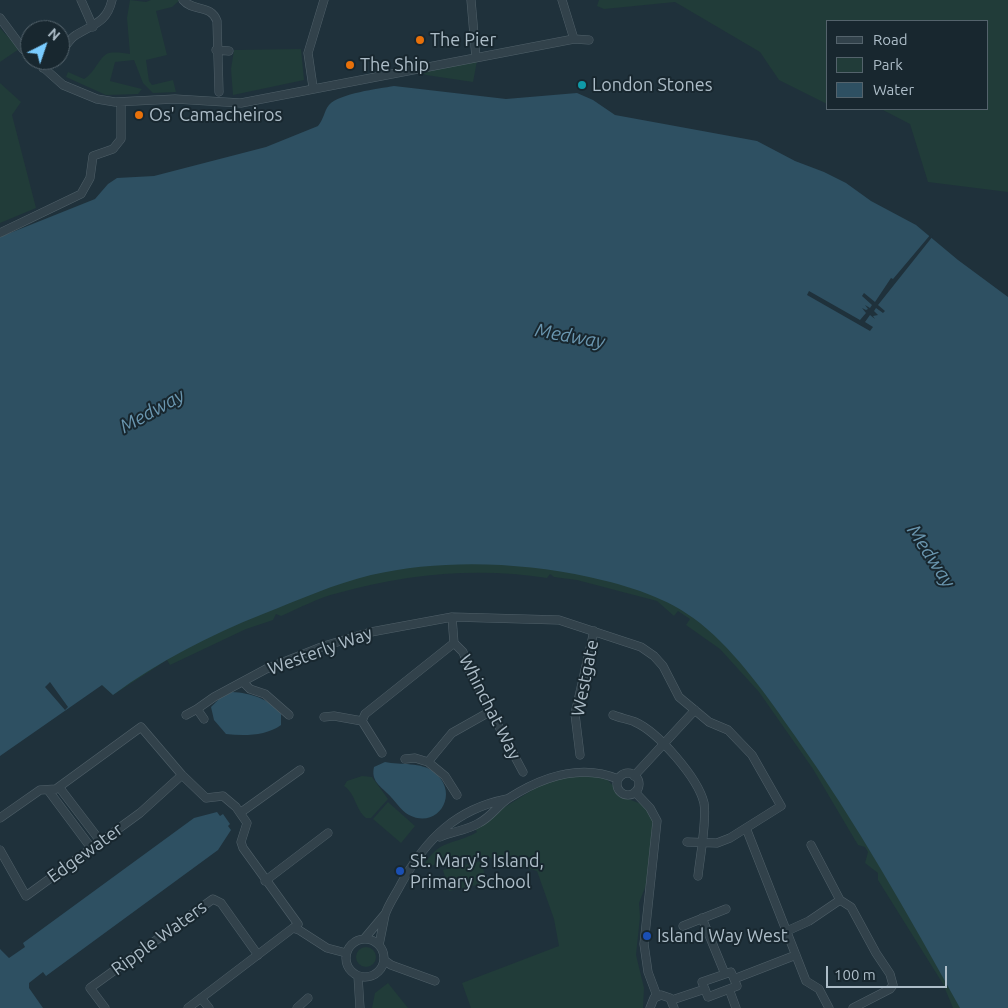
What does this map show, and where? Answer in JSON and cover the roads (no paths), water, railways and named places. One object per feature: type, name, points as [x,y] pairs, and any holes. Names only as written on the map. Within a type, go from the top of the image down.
[{"type":"street","points":[[81,0],[93,27]]},
{"type":"street","points":[[70,41],[75,36],[93,27],[106,16],[112,0]]},
{"type":"street","points":[[183,0],[188,5],[206,9],[215,16],[217,21],[216,50],[219,92]]},
{"type":"street","points":[[314,88],[308,53],[324,0]]},
{"type":"street","points":[[471,0],[476,58]]},
{"type":"street","points":[[562,0],[574,39]]},
{"type":"street","points":[[0,18],[20,45]]},
{"type":"street","points":[[45,70],[55,80],[74,91],[97,99],[121,102],[175,99],[241,103],[574,39],[590,40]]},
{"type":"street","points":[[216,50],[229,51]]},
{"type":"street","points":[[0,233],[81,194],[90,178],[94,156],[110,150],[120,141],[122,129],[121,102]]},
{"type":"street","points":[[362,720],[365,714],[454,643],[452,617]]},
{"type":"street","name":"Westerly Way","points":[[186,715],[214,696],[266,669],[333,643],[403,624],[452,617],[506,617],[559,620],[641,648],[654,656],[663,666],[678,697],[708,722],[728,730],[752,755],[781,806],[746,828]]},
{"type":"street","name":"Westgate","points":[[580,755],[575,714],[594,631]]},
{"type":"street","name":"Whinchat Way","points":[[454,643],[463,652],[470,671],[523,772]]},
{"type":"street","points":[[242,682],[250,689],[265,694],[289,714]]},
{"type":"street","points":[[197,709],[204,719]]},
{"type":"street","points":[[634,776],[695,710]]},
{"type":"street","points":[[428,762],[453,732],[491,711]]},
{"type":"street","points":[[324,717],[334,716],[362,720]]},
{"type":"street","points":[[613,716],[636,722],[664,745],[687,769],[704,803],[698,876]]},
{"type":"street","points":[[362,720],[382,753]]},
{"type":"street","points":[[0,818],[40,790],[59,787],[141,727],[182,775],[206,798],[223,796],[240,813],[247,826],[241,842],[243,848],[298,924],[188,1008]]},
{"type":"street","points":[[405,759],[417,758],[428,762],[445,776],[457,795]]},
{"type":"street","points":[[240,813],[300,770]]},
{"type":"street","points":[[434,840],[447,834],[464,831],[478,824],[507,799],[547,778],[581,771],[602,773],[618,779]]},
{"type":"street","points":[[626,774],[634,776],[638,782],[635,792],[628,795],[621,792],[617,786],[618,779],[626,774]]},
{"type":"street","name":"Edgewater","points":[[0,850],[26,896],[140,813],[182,775]]},
{"type":"street","points":[[59,787],[101,842]]},
{"type":"street","points":[[48,790],[92,849]]},
{"type":"street","points":[[635,792],[650,808],[657,821],[644,944],[648,972],[657,996]]},
{"type":"street","points":[[360,1008],[358,976],[346,964],[346,953],[353,943],[364,939],[385,914],[416,858],[460,815],[477,806],[507,799]]},
{"type":"street","points":[[687,842],[717,842],[746,828],[806,981],[818,989],[829,1008]]},
{"type":"street","points":[[263,878],[328,833]]},
{"type":"street","points":[[812,845],[840,900],[851,907],[890,974],[893,985],[890,989],[853,1008]]},
{"type":"street","name":"Ripple Waters","points":[[105,1008],[90,988],[213,899],[221,903],[258,954]]},
{"type":"street","points":[[787,931],[809,921],[840,900]]},
{"type":"street","points":[[683,926],[726,909]]},
{"type":"street","points":[[385,914],[378,945],[384,960],[392,965],[435,981]]},
{"type":"street","points":[[702,918],[724,974]]},
{"type":"street","points":[[293,928],[327,948],[346,953]]},
{"type":"street","points":[[364,939],[378,945]]},
{"type":"street","points":[[734,979],[796,955]]},
{"type":"street","points":[[358,976],[375,974],[384,960]]},
{"type":"street","points":[[731,972],[737,986],[708,997],[702,982],[724,974],[731,972]]},
{"type":"street","points":[[650,1008],[652,1001],[657,996],[664,995],[673,1004],[705,989]]},
{"type":"street","points":[[729,989],[736,1008]]},
{"type":"street","points":[[201,998],[209,1008]]},
{"type":"street","points":[[297,1008],[308,998]]},
{"type":"water","name":"Medway","points":[[394,86],[506,99],[577,93],[593,100],[615,115],[757,141],[795,161],[846,183],[871,201],[916,225],[958,260],[1008,297],[1008,1008],[960,1008],[861,836],[818,769],[774,706],[727,648],[700,623],[674,606],[661,599],[604,580],[535,568],[480,564],[425,566],[357,579],[303,598],[204,640],[148,671],[113,695],[102,685],[0,756],[0,237],[95,199],[108,184],[117,178],[154,176],[266,147],[318,126],[329,105],[342,97]]},
{"type":"water","points":[[232,692],[253,695],[272,704],[281,714],[281,725],[262,733],[247,735],[226,734],[214,720],[211,707],[220,698]]},
{"type":"water","points":[[385,762],[417,765],[434,772],[442,780],[446,790],[446,799],[437,814],[429,818],[420,818],[409,815],[403,810],[375,779],[374,767]]},
{"type":"water","points":[[217,812],[220,816],[223,814],[230,824],[228,826],[231,830],[218,850],[46,976],[43,972],[29,983],[29,988],[43,1008],[0,1008],[0,949],[9,958],[25,947],[23,943],[194,818]]},
{"type":"place","name":"The Pier","points":[[420,40]]},
{"type":"place","name":"The Ship","points":[[350,65]]},
{"type":"place","name":"London Stones","points":[[582,85]]},
{"type":"place","name":"Os' Camacheiros","points":[[139,115]]},
{"type":"place","name":"St. Mary's Island, Primary School","points":[[400,871]]},
{"type":"place","name":"Island Way West","points":[[647,936]]}]
